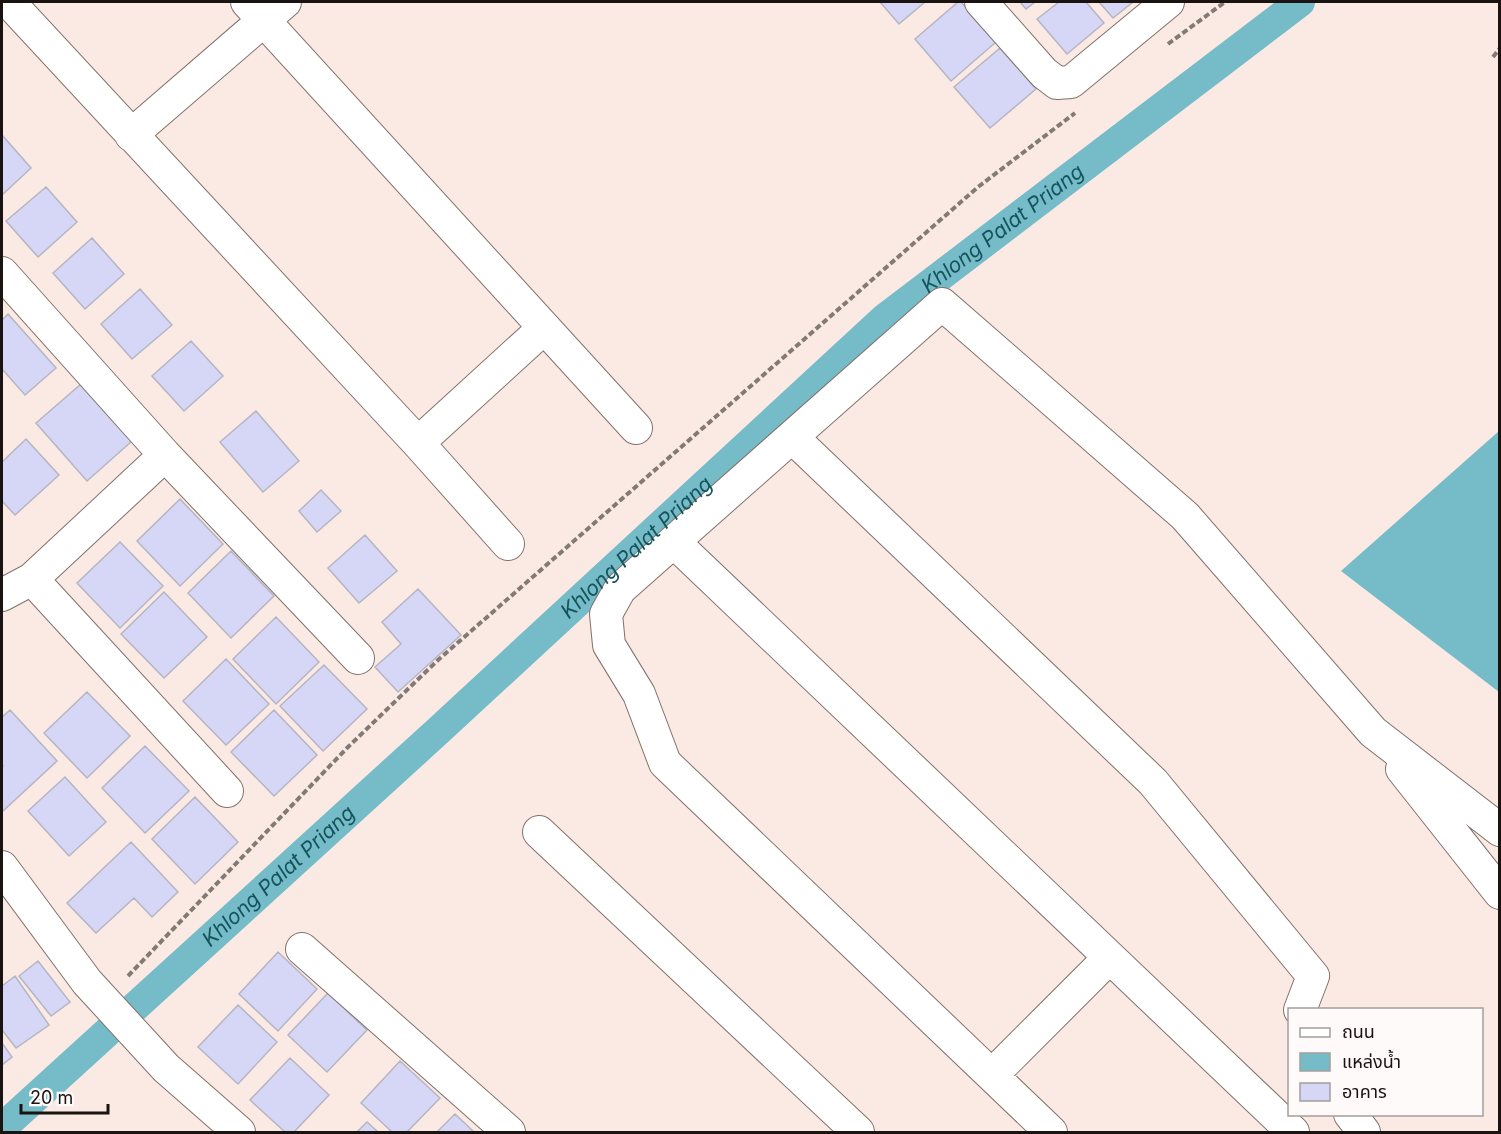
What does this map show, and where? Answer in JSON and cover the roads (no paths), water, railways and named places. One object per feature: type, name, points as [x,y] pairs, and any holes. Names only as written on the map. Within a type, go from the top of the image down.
[{"type":"street","points":[[9,2],[418,443],[508,544]]},
{"type":"street","points":[[981,2],[1044,73],[1057,83],[1071,82],[1168,2]]},
{"type":"street","points":[[131,135],[265,8],[544,328],[636,428]]},
{"type":"street","points":[[2,273],[165,455],[358,658]]},
{"type":"street","points":[[1051,1132],[665,762],[639,694],[609,645],[606,614],[620,589],[942,304],[1185,516],[1373,732],[1500,893]]},
{"type":"street","points":[[418,443],[544,328]]},
{"type":"street","points":[[792,437],[1154,782],[1313,976],[1301,1008]]},
{"type":"street","points":[[2,595],[32,579],[165,455]]},
{"type":"street","points":[[674,542],[1293,1132]]},
{"type":"street","points":[[32,579],[227,791]]},
{"type":"street","points":[[1373,732],[1500,830]]},
{"type":"street","points":[[539,832],[858,1132]]},
{"type":"street","points":[[2,867],[87,982],[166,1068],[239,1132]]},
{"type":"street","points":[[302,949],[509,1132]]},
{"type":"street","points":[[992,1075],[1109,958]]},
{"type":"street","points":[[1352,1116],[1364,1132]]},
{"type":"water","points":[[1499,431],[1499,692],[1341,571]]},
{"type":"waterway","name":"Khlong Palat Priang","points":[[2,1128],[439,730],[884,319],[1300,2]]}]
